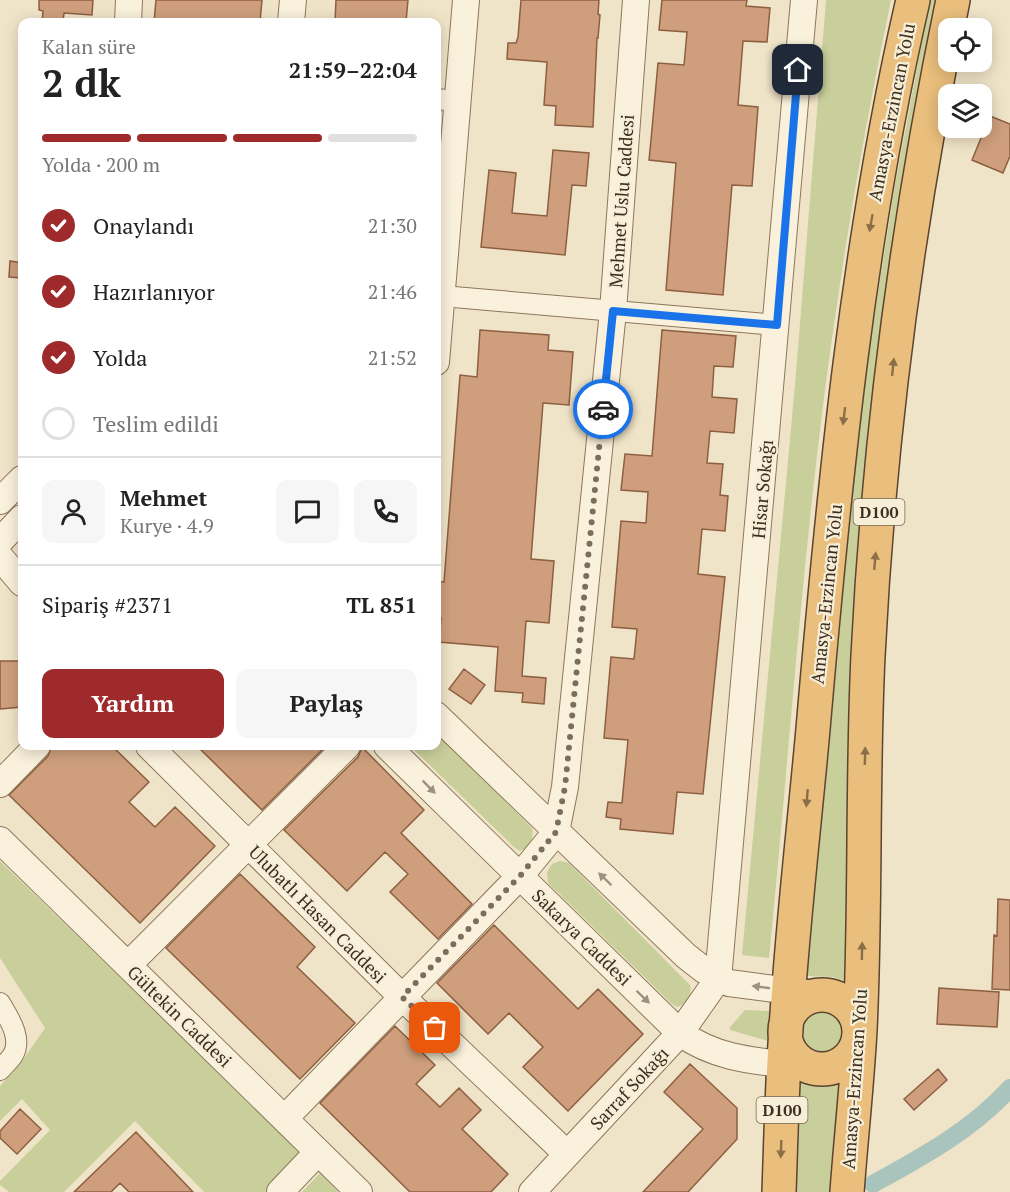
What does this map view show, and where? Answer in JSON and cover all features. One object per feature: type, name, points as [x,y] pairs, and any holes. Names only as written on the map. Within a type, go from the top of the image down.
[{"type":"highway","name":"Amasya-Erzincan Yolu","points":[[804,993],[820,639],[850,363],[891,105],[913,0]]},
{"type":"highway","name":"Amasya-Erzincan Yolu","points":[[846,1192],[860,1030],[868,657],[883,456],[911,227],[953,0]]},
{"type":"highway","points":[[804,993],[832,996],[842,1000],[851,1008],[857,1019],[860,1030],[853,1053],[834,1067],[823,1069],[797,1065],[800,1061],[791,1052],[786,1040],[789,1015],[796,1005],[807,998],[804,993]]},
{"type":"highway","name":"D100","points":[[773,1188],[797,1065]]},
{"type":"street","points":[[128,18],[129,0]]},
{"type":"street","points":[[291,18],[293,0]]},
{"type":"street","points":[[441,307],[447,100],[466,0]]},
{"type":"street","name":"Mehmet Uslu Caddesi","points":[[285,1118],[520,876],[556,832],[565,787],[613,311],[636,0]]},
{"type":"street","name":"Hisar Sokağı","points":[[718,979],[804,0]]},
{"type":"street","points":[[442,296],[777,325]]},
{"type":"street","points":[[0,501],[18,482]]},
{"type":"street","points":[[0,541],[18,522]]},
{"type":"street","points":[[0,557],[18,578]]},
{"type":"street","points":[[441,720],[686,956],[718,979],[729,983],[804,993]]},
{"type":"street","points":[[0,784],[33,750]]},
{"type":"street","name":"Ulubatlı Hasan Caddesi","points":[[153,750],[402,997],[567,1154]]},
{"type":"street","points":[[128,965],[343,750]]},
{"type":"street","name":"Sakarya Caddesi","points":[[391,750],[680,1033],[695,1044],[723,1056],[797,1065]]},
{"type":"street","name":"Gültekin Caddesi","points":[[0,840],[359,1192]]},
{"type":"street","name":"Sarraf Sokağı","points":[[532,1192],[680,1033],[718,979]]},
{"type":"street","points":[[0,1003],[14,1029],[16,1040],[14,1053],[0,1070]]},
{"type":"street","points":[[280,1192],[318,1152]]},
{"type":"green space","points":[[826,0],[891,0],[856,182],[827,374],[808,540],[769,958],[742,955],[795,385]]},
{"type":"green space","points":[[930,0],[940,0],[847,981],[832,977],[807,976],[803,971],[866,370],[895,185]]},
{"type":"green space","points":[[441,736],[532,828],[533,836],[529,845],[520,851],[414,750],[441,750]]},
{"type":"green space","points":[[0,861],[302,1154],[265,1192],[204,1192],[135,1121],[64,1192],[9,1192],[0,1185],[0,1181],[50,1130],[22,1099],[0,1121],[0,1086],[20,1064],[45,1028],[0,958]]},
{"type":"green space","points":[[560,861],[569,863],[690,985],[690,996],[687,1002],[677,1007],[672,1004],[548,883],[547,872],[552,864]]},
{"type":"green space","points":[[822,1008],[838,1015],[845,1031],[838,1047],[822,1054],[806,1047],[799,1031],[806,1015]]},
{"type":"green space","points":[[745,1010],[770,1011],[768,1041],[730,1030]]},
{"type":"green space","points":[[798,1082],[842,1083],[831,1192],[796,1192]]},
{"type":"green space","points":[[320,1173],[338,1192],[302,1192]]},
{"type":"building","points":[[39,0],[93,0],[92,15],[64,13],[63,18],[42,18],[43,11],[39,10]]},
{"type":"building","points":[[156,0],[262,0],[260,18],[154,18]]},
{"type":"building","points":[[336,0],[408,0],[406,18],[335,18]]},
{"type":"building","points":[[521,0],[599,0],[593,127],[555,125],[556,106],[544,105],[547,62],[507,59],[508,43],[516,43],[518,37]]},
{"type":"building","points":[[662,0],[747,0],[746,6],[770,8],[767,42],[743,41],[738,105],[758,107],[752,186],[732,185],[723,295],[666,290],[676,163],[649,160],[658,63],[684,65],[687,32],[659,30]]},
{"type":"building","points":[[992,117],[1010,124],[1010,156],[1003,173],[972,160],[981,138],[992,138]]},
{"type":"building","points":[[553,150],[589,153],[586,186],[572,185],[565,255],[481,247],[489,170],[516,173],[512,213],[547,216]]},
{"type":"building","points":[[10,261],[18,262],[18,278],[9,277]]},
{"type":"building","points":[[480,330],[549,335],[548,350],[573,352],[569,405],[543,403],[531,559],[554,561],[549,623],[526,621],[522,676],[546,678],[544,704],[522,702],[523,693],[495,691],[498,647],[441,642],[441,582],[444,582],[460,375],[477,377]]},
{"type":"building","points":[[662,330],[736,336],[733,367],[714,366],[712,397],[737,399],[734,433],[710,431],[707,463],[723,464],[720,495],[728,496],[725,531],[702,529],[698,574],[725,577],[703,794],[677,792],[673,834],[620,829],[621,819],[606,817],[608,802],[622,803],[628,740],[604,738],[611,657],[634,659],[637,629],[612,627],[621,521],[646,523],[648,492],[621,490],[625,454],[652,456]]},
{"type":"building","points":[[0,661],[18,661],[18,707],[0,709]]},
{"type":"building","points":[[464,669],[485,685],[471,704],[449,689]]},
{"type":"building","points":[[50,750],[116,750],[149,782],[129,802],[155,827],[175,807],[215,846],[140,923],[9,795],[48,756]]},
{"type":"building","points":[[201,750],[322,750],[262,810]]},
{"type":"building","points":[[361,750],[365,750],[424,810],[401,833],[472,904],[438,939],[390,892],[408,874],[385,852],[347,891],[284,830],[358,757]]},
{"type":"building","points":[[240,874],[315,947],[297,967],[355,1023],[300,1079],[166,948]]},
{"type":"building","points":[[998,899],[1010,900],[1010,990],[992,989]]},
{"type":"building","points":[[494,925],[578,1009],[598,989],[643,1034],[568,1111],[523,1067],[543,1047],[509,1013],[488,1034],[437,983]]},
{"type":"building","points":[[939,988],[999,992],[997,1027],[937,1024]]},
{"type":"building","points":[[395,1026],[435,1065],[416,1084],[440,1107],[459,1088],[481,1110],[462,1129],[508,1174],[491,1192],[410,1192],[320,1103]]},
{"type":"building","points":[[690,1064],[737,1108],[737,1139],[688,1192],[643,1192],[703,1129],[664,1092]]},
{"type":"building","points":[[938,1069],[947,1080],[914,1110],[904,1099]]},
{"type":"building","points":[[20,1109],[41,1129],[17,1154],[0,1138],[0,1131]]},
{"type":"building","points":[[136,1132],[193,1192],[129,1192],[120,1183],[111,1192],[74,1192]]},
{"type":"waterway","points":[[873,1184],[963,1130],[1010,1088]]},
{"type":"way so far","points":[[435,1028],[402,997],[520,876],[556,832],[565,787],[603,409]]},
{"type":"route","points":[[603,409],[613,311],[777,325],[798,70]]}]
